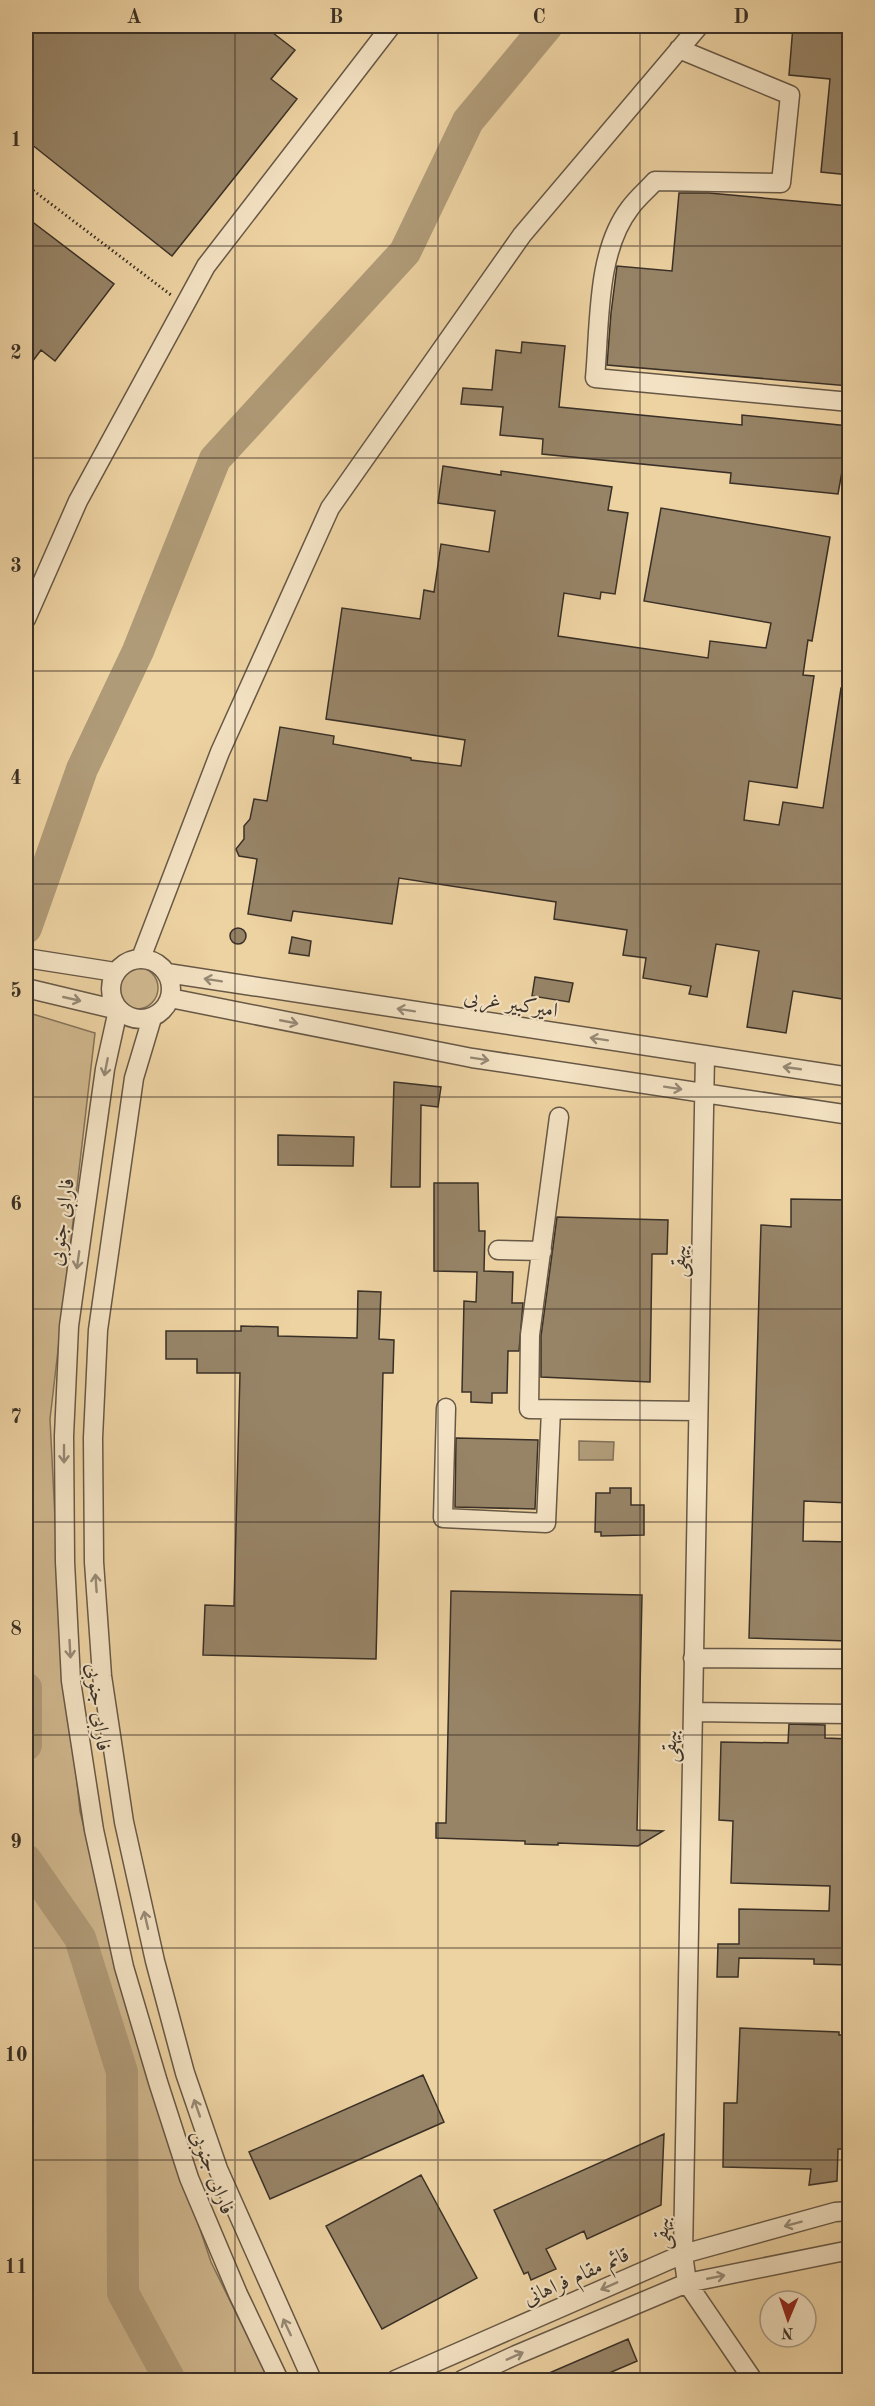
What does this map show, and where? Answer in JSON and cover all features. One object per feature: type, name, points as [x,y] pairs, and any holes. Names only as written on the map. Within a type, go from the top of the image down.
[{"type":"street","points":[[26,619],[78,501],[206,266],[391,26]]},
{"type":"street","points":[[141,958],[220,752],[330,508],[522,235],[699,26]]},
{"type":"street","points":[[679,49],[790,94],[782,183],[655,181],[629,209],[612,239],[604,272],[595,378],[849,402]]},
{"type":"street","points":[[26,958],[115,972]]},
{"type":"street","points":[[26,988],[118,1010],[134,1019],[152,1018],[166,1006],[170,998],[170,981],[167,973],[151,960],[141,958],[122,965],[115,972],[110,992],[118,1010]]},
{"type":"street","name":"امیرکبیر غربی","points":[[167,973],[849,1077]]},
{"type":"street","points":[[170,998],[472,1058],[849,1115]]},
{"type":"street","name":"فارابی جنوبی","points":[[118,1010],[105,1069],[69,1326],[64,1436],[65,1562],[71,1681],[94,1830],[124,1968],[189,2178],[238,2295],[279,2380]]},
{"type":"street","name":"فارابی جنوبی","points":[[152,1018],[134,1077],[98,1330],[93,1438],[94,1562],[102,1676],[124,1822],[155,1961],[185,2073],[218,2169],[312,2380]]},
{"type":"street","name":"بیهقی","points":[[705,1055],[683,2254],[687,2283],[753,2380]]},
{"type":"street","points":[[559,1117],[530,1335],[529,1409],[698,1411]]},
{"type":"street","points":[[498,1250],[542,1251]]},
{"type":"street","points":[[446,1408],[443,1518],[546,1523],[551,1410]]},
{"type":"street","points":[[693,1658],[849,1659]]},
{"type":"street","points":[[693,1712],[849,1714]]},
{"type":"street","name":"قائم مقام فراهانی","points":[[395,2380],[683,2254],[835,2212],[849,2211]]},
{"type":"street","points":[[462,2380],[687,2283],[849,2250]]},
{"type":"path","points":[[26,185],[184,305]]},
{"type":"shaded area","points":[[137,967],[145,968],[152,973],[157,980],[157,996],[152,1003],[145,1008],[137,1009],[129,1008],[122,1003],[117,996],[116,988],[117,980],[122,973],[129,968]]},
{"type":"shaded area","points":[[26,1012],[95,1033],[50,1419],[60,1617],[80,1811],[128,2014],[211,2262],[269,2380],[26,2380]]},
{"type":"shaded area","points":[[579,1441],[614,1442],[613,1460],[579,1460]]},
{"type":"building","points":[[26,26],[264,26],[295,50],[271,79],[297,99],[172,256],[26,140]]},
{"type":"building","points":[[793,26],[849,26],[849,175],[821,172],[830,79],[789,75]]},
{"type":"building","points":[[679,193],[709,193],[849,206],[849,386],[607,365],[617,266],[672,271]]},
{"type":"building","points":[[26,217],[114,284],[55,361],[41,350],[26,370]]},
{"type":"building","points":[[522,342],[565,346],[559,407],[742,425],[742,415],[849,426],[849,467],[843,466],[838,494],[730,483],[731,473],[542,454],[543,439],[500,435],[503,407],[461,404],[463,388],[492,390],[496,350],[521,353]]},
{"type":"building","points":[[443,466],[501,475],[501,471],[612,487],[608,510],[628,513],[615,594],[601,592],[600,599],[564,593],[558,636],[708,658],[710,641],[766,648],[771,623],[644,601],[661,508],[830,537],[812,641],[808,640],[803,675],[814,676],[797,788],[749,781],[744,820],[779,825],[783,802],[823,808],[841,688],[849,688],[849,1000],[793,991],[786,1033],[747,1027],[759,951],[716,944],[707,997],[689,994],[691,986],[643,978],[646,958],[623,955],[627,930],[554,919],[556,902],[399,878],[392,924],[293,911],[291,921],[248,914],[257,859],[239,856],[236,849],[244,839],[244,826],[250,819],[254,799],[267,801],[280,727],[334,736],[333,744],[411,758],[411,760],[461,766],[465,740],[326,719],[342,608],[420,619],[424,590],[434,592],[441,544],[489,552],[495,511],[438,503]]},
{"type":"building","points":[[235,928],[241,928],[246,936],[244,942],[235,944],[230,939],[230,933]]},
{"type":"building","points":[[292,937],[311,941],[309,956],[289,953]]},
{"type":"building","points":[[535,977],[573,983],[569,1002],[532,996]]},
{"type":"building","points":[[394,1082],[441,1087],[438,1107],[421,1105],[420,1187],[391,1187]]},
{"type":"building","points":[[278,1135],[354,1137],[353,1166],[278,1165]]},
{"type":"building","points":[[434,1183],[478,1183],[479,1231],[485,1231],[484,1271],[513,1272],[512,1303],[523,1303],[519,1351],[508,1351],[507,1393],[492,1393],[492,1403],[471,1402],[471,1392],[462,1392],[464,1301],[476,1302],[477,1272],[434,1271]]},
{"type":"building","points":[[791,1199],[849,1200],[849,1503],[804,1501],[803,1541],[849,1542],[849,1641],[749,1638],[761,1225],[791,1227]]},
{"type":"building","points":[[557,1217],[668,1220],[667,1254],[652,1254],[650,1382],[541,1377],[541,1336]]},
{"type":"building","points":[[358,1291],[381,1292],[379,1339],[394,1340],[393,1373],[383,1373],[376,1659],[203,1655],[205,1605],[234,1606],[240,1373],[197,1373],[197,1359],[166,1359],[166,1331],[241,1331],[241,1326],[278,1327],[278,1336],[357,1338]]},
{"type":"building","points":[[456,1438],[538,1440],[535,1509],[455,1507]]},
{"type":"building","points":[[610,1488],[631,1488],[631,1505],[644,1505],[644,1535],[601,1536],[601,1532],[595,1532],[596,1493],[610,1493]]},
{"type":"building","points":[[451,1591],[642,1595],[637,1830],[663,1831],[638,1846],[525,1844],[525,1841],[436,1838],[436,1823],[446,1823]]},
{"type":"building","points":[[789,1724],[825,1725],[825,1738],[849,1739],[849,1965],[814,1964],[814,1959],[739,1958],[738,1977],[717,1977],[718,1944],[739,1944],[739,1909],[829,1911],[830,1886],[731,1883],[733,1821],[719,1820],[721,1742],[788,1743]]},
{"type":"building","points":[[740,2028],[839,2032],[839,2035],[849,2035],[849,2149],[838,2149],[837,2181],[809,2185],[811,2169],[723,2167],[724,2103],[737,2103]]},
{"type":"building","points":[[423,2075],[444,2122],[270,2199],[249,2152]]},
{"type":"building","points":[[664,2134],[661,2205],[587,2239],[584,2231],[546,2249],[556,2269],[531,2280],[528,2272],[524,2274],[494,2210]]},
{"type":"building","points":[[421,2175],[477,2278],[382,2329],[326,2226]]},
{"type":"building","points":[[628,2339],[637,2361],[593,2380],[533,2380]]},
{"type":"waterway","points":[[26,928],[82,769],[138,651],[215,459],[405,252],[468,121],[547,26]]},
{"type":"waterway","points":[[26,1688],[26,1745]]},
{"type":"waterway","points":[[26,1860],[80,1938],[122,2072],[123,2293],[170,2380]]}]
